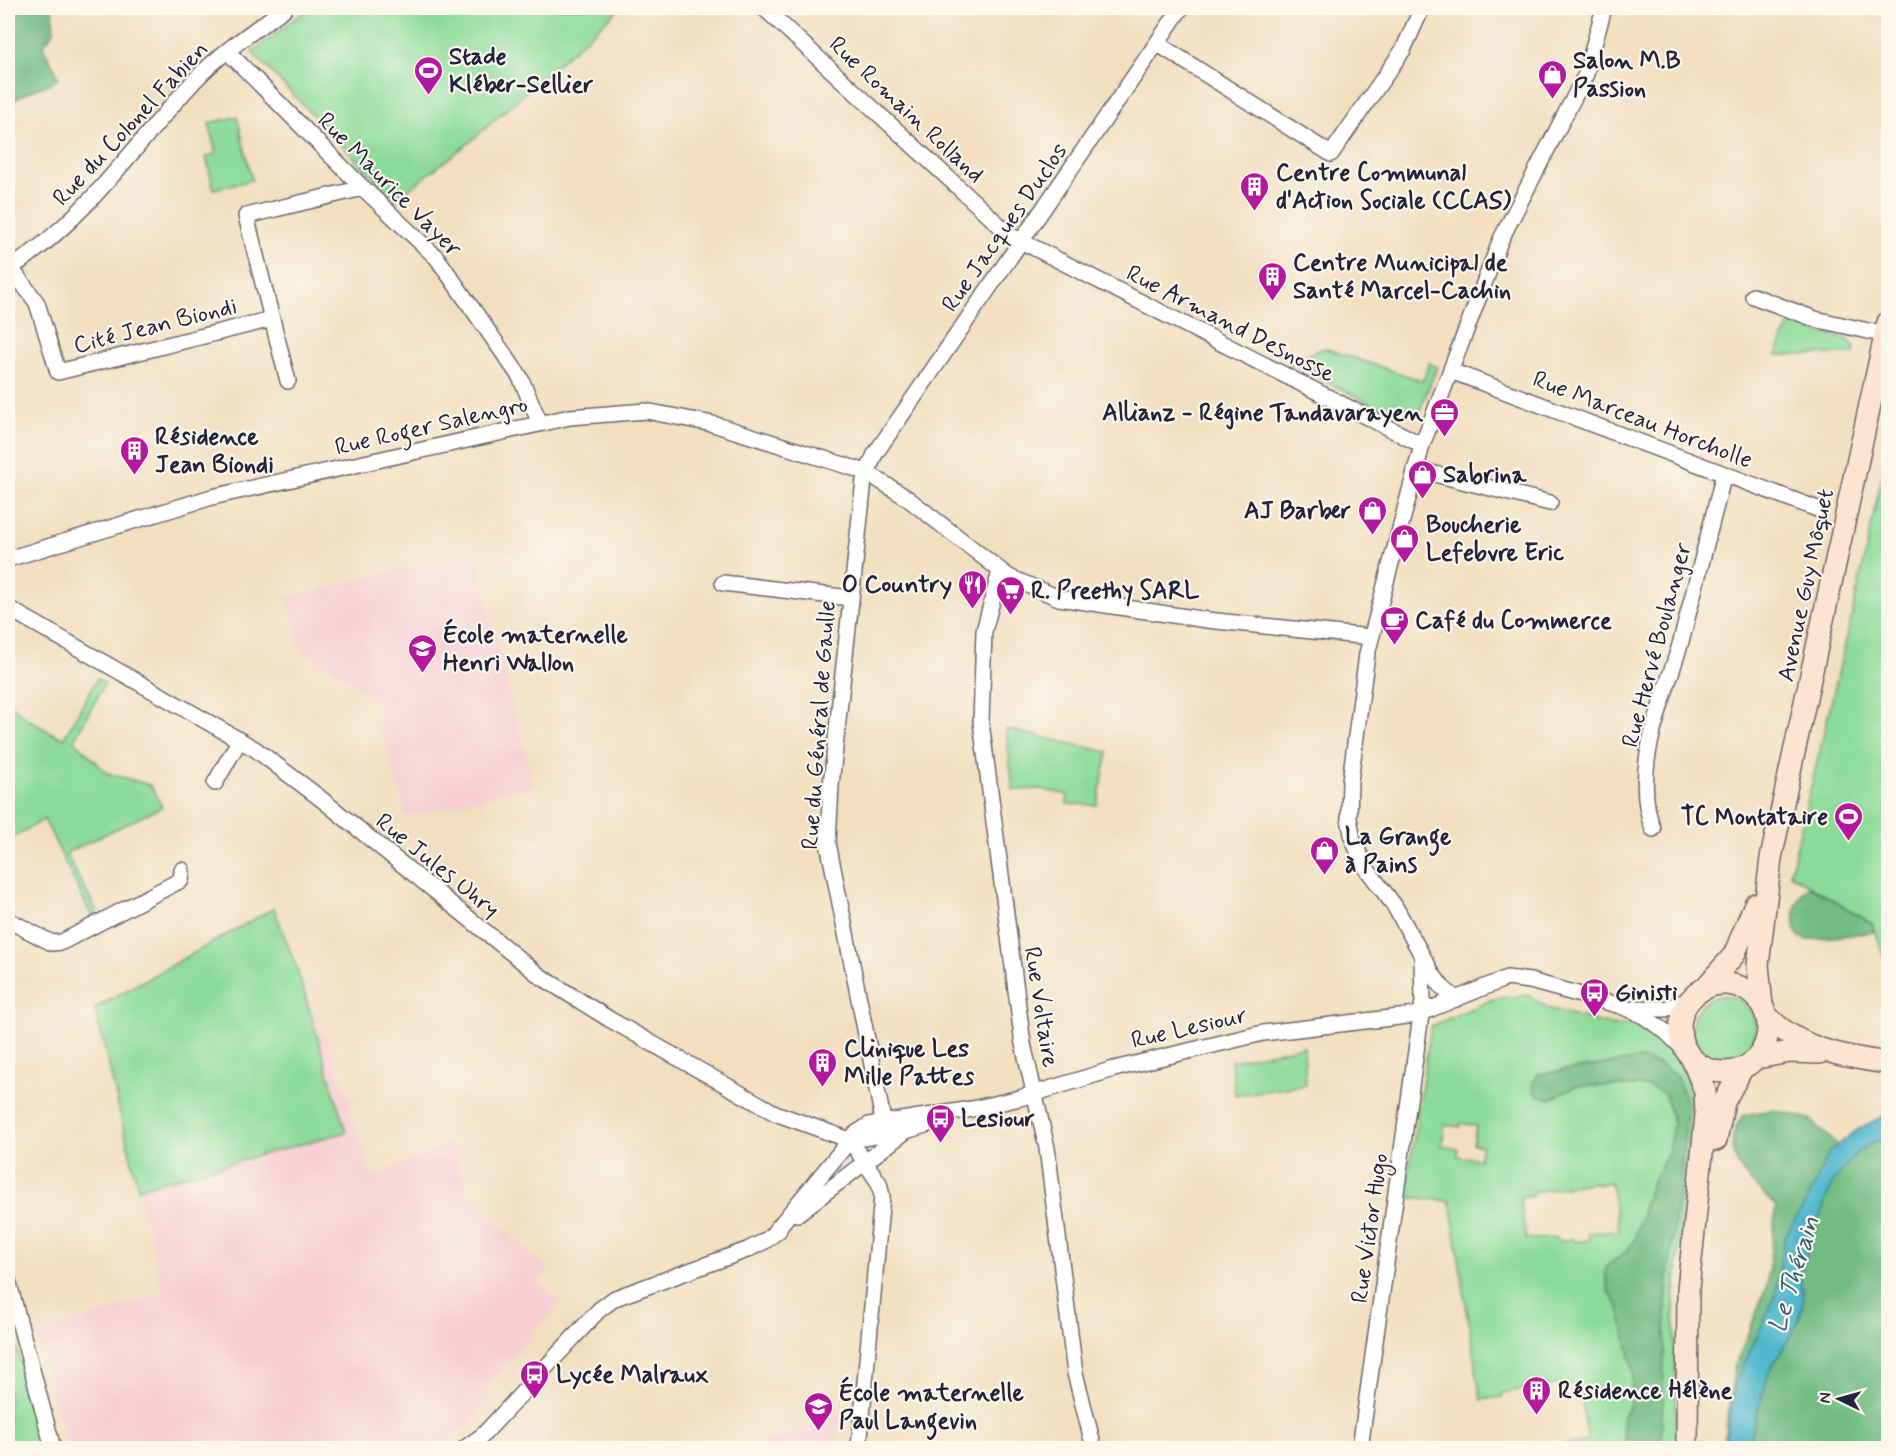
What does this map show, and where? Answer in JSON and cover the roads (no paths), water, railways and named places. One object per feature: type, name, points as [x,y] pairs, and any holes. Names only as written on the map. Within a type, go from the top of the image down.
[{"type":"main road","name":"Avenue Guy Môquet","points":[[1764,1011],[1758,965],[1771,858],[1887,328]]},
{"type":"main road","name":"Avenue Guy Môquet","points":[[1698,994],[1723,971],[1738,947],[1771,858]]},
{"type":"main road","points":[[1687,1449],[1688,1289],[1706,1115],[1705,1091],[1680,1034],[1681,1021],[1698,994],[1717,985],[1736,986],[1748,992],[1790,1036],[1841,1055]]},
{"type":"main road","points":[[1701,1449],[1698,1340],[1708,1199],[1721,1110],[1749,1063],[1766,1041],[1764,1011]]},
{"type":"main road","points":[[1689,1055],[1716,1072],[1799,1052],[1841,1055],[1888,1063]]},
{"type":"street","name":"Rue du Colonel Fabien","points":[[9,269],[52,237],[99,193],[197,78],[227,51],[285,8]]},
{"type":"street","name":"Rue Romain Rolland","points":[[764,8],[1001,228],[1020,241]]},
{"type":"street","name":"Rue Jacques Duclos","points":[[866,472],[875,454],[1181,8]]},
{"type":"street","points":[[1158,44],[1331,154],[1403,50],[1422,8]]},
{"type":"street","points":[[1456,999],[1438,982],[1400,916],[1356,850],[1350,828],[1350,781],[1370,637],[1422,445],[1508,224],[1580,88],[1604,8]]},
{"type":"street","name":"Rue Maurice Vayer","points":[[227,51],[436,258],[520,377],[540,423]]},
{"type":"street","name":"Cité Jean Biondi","points":[[288,381],[246,216],[363,188]]},
{"type":"street","name":"Rue Armand Desnosse","points":[[1020,241],[1422,445]]},
{"type":"street","name":"Cité Jean Biondi","points":[[9,269],[37,303],[58,372],[272,319]]},
{"type":"street","points":[[1753,296],[1815,319],[1887,328]]},
{"type":"street","name":"Rue Marceau Horcholle","points":[[1451,371],[1820,510]]},
{"type":"street","name":"Rue Roger Salengro","points":[[8,559],[189,503],[540,423],[634,411],[670,414],[713,424],[866,472],[907,498],[1000,571],[1038,591],[1087,604],[1370,637]]},
{"type":"street","points":[[1415,469],[1550,503]]},
{"type":"street","name":"Rue du Général de Gaulle","points":[[866,472],[861,489],[830,793],[828,843],[886,1134]]},
{"type":"street","name":"Rue Hervé Boulanger","points":[[1653,829],[1645,798],[1651,741],[1678,652],[1724,474]]},
{"type":"street","name":"Rue Voltaire","points":[[1000,571],[984,631],[981,711],[1013,977],[1025,1057],[1049,1164],[1075,1372],[1094,1449]]},
{"type":"street","points":[[723,583],[850,598]]},
{"type":"street","name":"Rue Jules Uhry","points":[[8,608],[264,755],[540,976],[566,994],[765,1108],[850,1140]]},
{"type":"street","points":[[215,783],[239,741]]},
{"type":"street","points":[[8,920],[52,943],[62,942],[181,879],[182,870]]},
{"type":"street","name":"Rue Victor Hugo","points":[[1360,1449],[1422,1013],[1424,977],[1419,950]]},
{"type":"street","name":"Rue Lesiour","points":[[772,1235],[865,1162],[886,1134],[1132,1064],[1263,1033],[1422,1013],[1494,982],[1513,978],[1621,1006]]},
{"type":"street","points":[[1621,1006],[1665,1009],[1698,994]]},
{"type":"street","points":[[1621,1006],[1651,1020],[1689,1055]]},
{"type":"street","name":"Rue Lesiour","points":[[772,1235],[850,1140],[868,1125],[886,1134],[906,1131],[972,1109]]},
{"type":"street","points":[[850,1140],[879,1183],[882,1203],[859,1449]]},
{"type":"street","points":[[465,1449],[483,1435],[599,1310],[615,1298],[747,1250],[772,1235]]},
{"type":"street","points":[[8,1280],[53,1449]]},
{"type":"water","name":"Le Thérain","points":[[1888,1114],[1888,1135],[1857,1152],[1832,1183],[1800,1273],[1803,1303],[1799,1321],[1769,1372],[1749,1441],[1757,1448],[1728,1448],[1726,1436],[1735,1384],[1775,1297],[1785,1237],[1810,1195],[1829,1152],[1860,1128]]},
{"type":"place","name":"Stade Kléber-Sellier","points":[[428,96]]},
{"type":"place","name":"Salon M.B Passion","points":[[1552,100]]},
{"type":"place","name":"Centre Communal d'Action Sociale (CCAS)","points":[[1255,212]]},
{"type":"place","name":"Centre Municipal de Santé Marcel-Cachin","points":[[1272,302]]},
{"type":"place","name":"Allianz - Régine Tandavarayen","points":[[1444,438]]},
{"type":"place","name":"Résidence Jean Biondi","points":[[134,476]]},
{"type":"place","name":"Sabrina","points":[[1422,500]]},
{"type":"place","name":"AJ Barber","points":[[1372,536]]},
{"type":"place","name":"Boucherie Lefebvre Eric","points":[[1405,564]]},
{"type":"place","name":"O Country","points":[[973,610]]},
{"type":"place","name":"R. Preethy SARL","points":[[1010,616]]},
{"type":"place","name":"Café du Commerce","points":[[1394,646]]},
{"type":"place","name":"École maternelle Henri Wallon","points":[[422,674]]},
{"type":"place","name":"TC Montataire","points":[[1849,842]]},
{"type":"place","name":"La Grange à Pains","points":[[1324,876]]},
{"type":"place","name":"Ginisti","points":[[1594,1018]]},
{"type":"place","name":"Clinique Les Mille Pattes","points":[[823,1088]]},
{"type":"place","name":"Lesiour","points":[[940,1144]]},
{"type":"place","name":"Lycée Malraux","points":[[535,1400]]},
{"type":"place","name":"Résidence Hélène","points":[[1537,1416]]},
{"type":"place","name":"École maternelle Paul Langevin","points":[[818,1432]]}]
